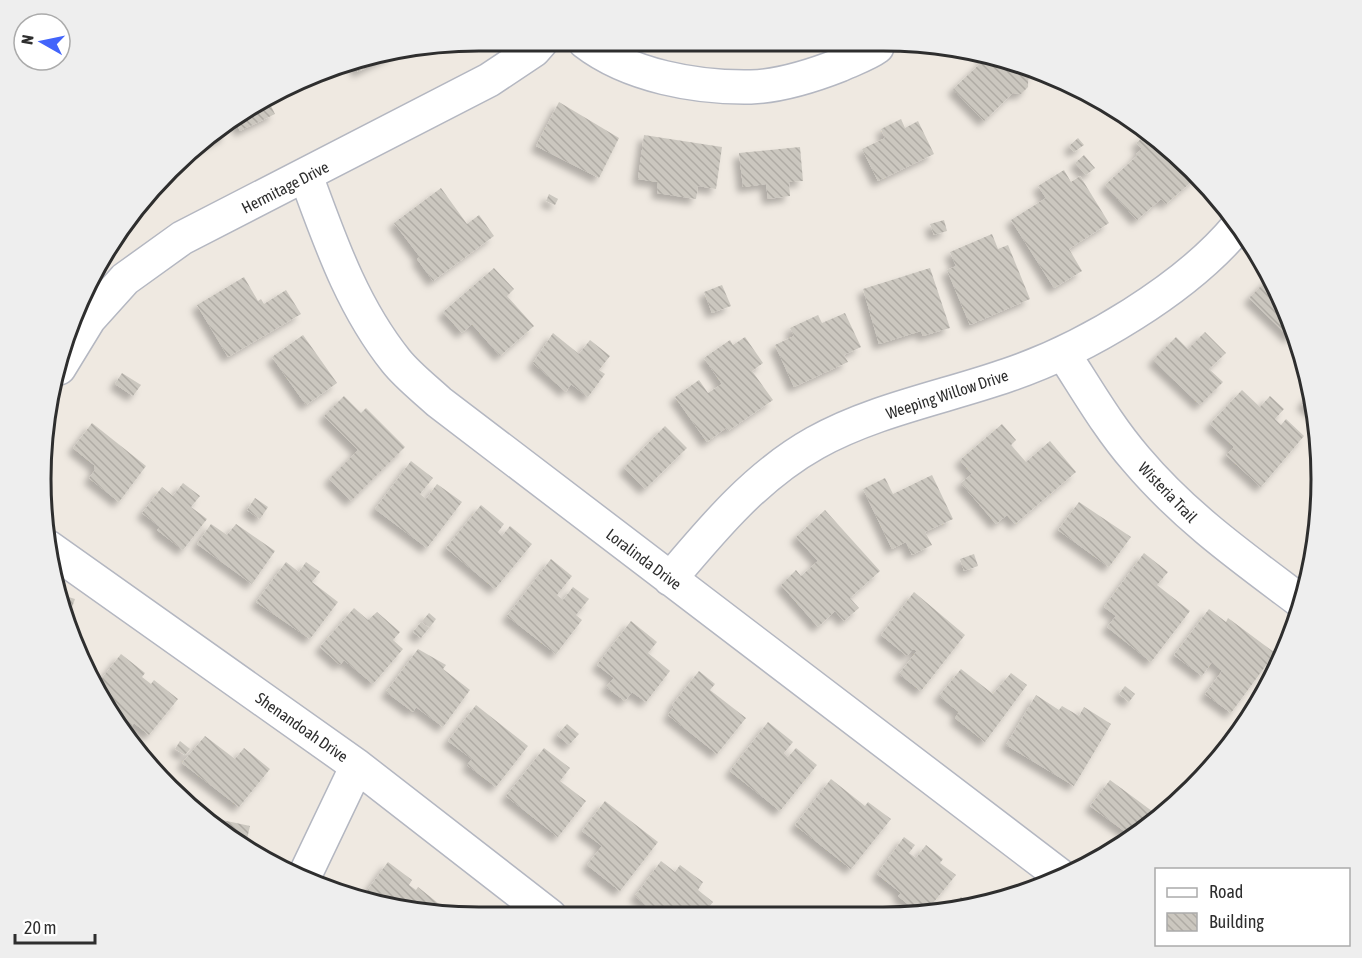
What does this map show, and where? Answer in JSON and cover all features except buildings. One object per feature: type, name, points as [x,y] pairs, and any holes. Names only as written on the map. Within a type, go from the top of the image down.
[{"type":"street","name":"Hermitage Drive","points":[[73,344],[88,319],[126,279],[182,238],[489,80],[532,51]]},
{"type":"street","points":[[597,51],[649,73],[703,84],[753,87],[808,77],[868,51]]},
{"type":"street","name":"Loralinda Drive","points":[[306,176],[338,261],[366,319],[397,363],[439,402],[1054,871]]},
{"type":"street","name":"Weeping Willow Drive","points":[[670,579],[722,519],[766,476],[816,442],[868,420],[1010,375],[1063,353],[1125,319],[1180,280],[1232,231]]},
{"type":"street","name":"Wisteria Trail","points":[[1063,353],[1135,458],[1173,499],[1202,527],[1294,596]]},
{"type":"street","name":"Shenandoah Drive","points":[[58,555],[357,766],[538,907]]},
{"type":"street","points":[[307,871],[357,766]]}]
